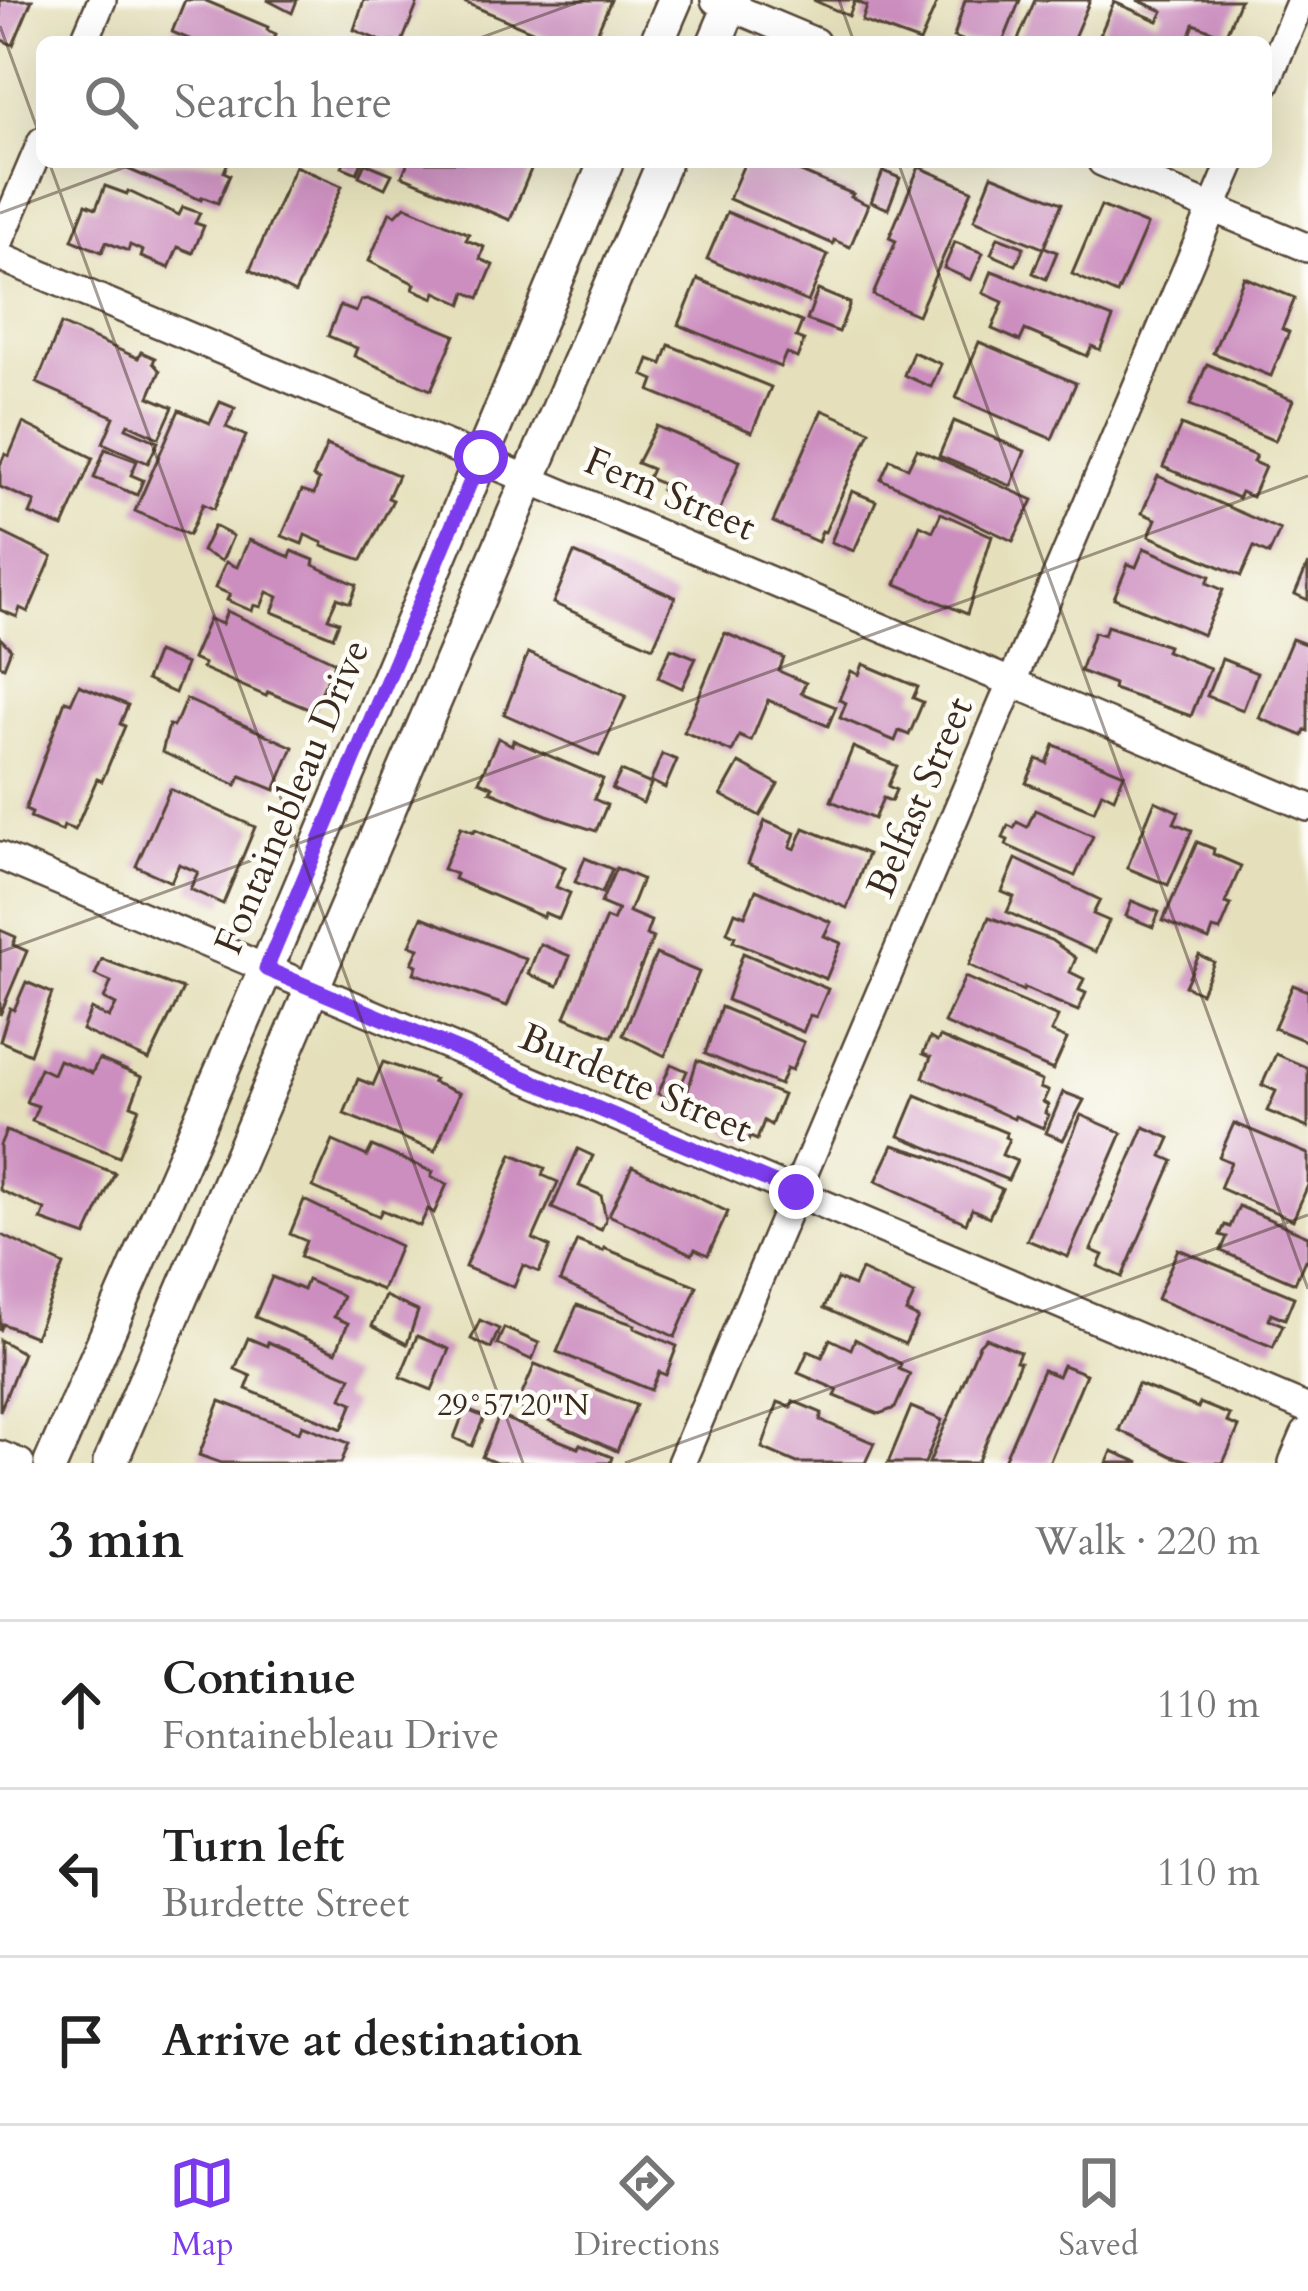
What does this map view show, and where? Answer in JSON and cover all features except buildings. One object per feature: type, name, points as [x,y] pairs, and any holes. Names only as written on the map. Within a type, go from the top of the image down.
[{"type":"street","points":[[86,36],[101,0]]},
{"type":"street","points":[[660,36],[675,0]]},
{"type":"street","points":[[1272,69],[1301,0]]},
{"type":"street","points":[[717,36],[726,2],[802,36]]},
{"type":"street","points":[[0,240],[36,155]]},
{"type":"street","name":"Fontainebleau Drive","points":[[51,1463],[266,969],[603,168]]},
{"type":"street","points":[[110,1463],[661,168]]},
{"type":"street","points":[[1116,168],[1308,248]]},
{"type":"street","name":"Belfast Street","points":[[680,1463],[1230,168]]},
{"type":"street","name":"Fern Street","points":[[0,256],[1308,807]]},
{"type":"street","name":"Burdette Street","points":[[0,856],[1308,1408]]},
{"type":"street","points":[[1296,1463],[1308,1435]]},
{"type":"street","points":[[0,1455],[20,1463]]},
{"type":"route","points":[[481,457],[266,969],[796,1192]]}]
